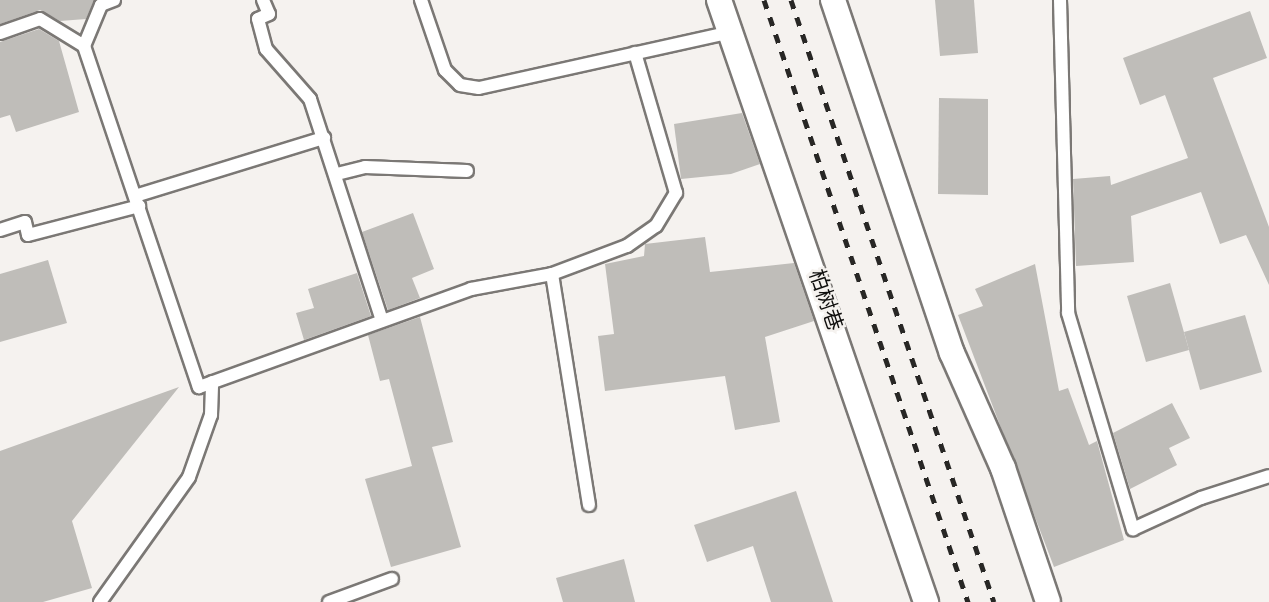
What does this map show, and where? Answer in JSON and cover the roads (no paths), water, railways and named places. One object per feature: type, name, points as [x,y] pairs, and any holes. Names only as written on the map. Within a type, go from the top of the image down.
[{"type":"street","name":"柏树巷","points":[[719,0],[926,602]]},
{"type":"street","points":[[833,0],[952,352],[1003,468],[1048,602]]},
{"type":"lane","points":[[114,0],[100,3],[84,46],[199,387],[471,289],[552,274],[627,246],[656,226],[676,193],[635,53]]},
{"type":"lane","points":[[263,0],[269,13],[258,19],[266,49],[310,99],[337,174],[382,321]]},
{"type":"lane","points":[[421,0],[445,70],[460,85],[479,88],[731,32]]},
{"type":"lane","points":[[1060,0],[1068,313],[1133,529],[1201,498],[1269,476]]},
{"type":"lane","points":[[0,33],[40,19],[84,46]]},
{"type":"lane","points":[[0,230],[25,222],[28,235],[324,138]]},
{"type":"lane","points":[[337,174],[365,167],[467,171]]},
{"type":"lane","points":[[552,274],[589,505]]},
{"type":"lane","points":[[100,602],[189,477],[211,415],[212,382]]},
{"type":"lane","points":[[329,602],[392,579]]},
{"type":"railway","points":[[764,0],[968,602]]},
{"type":"railway","points":[[791,0],[994,602]]}]
